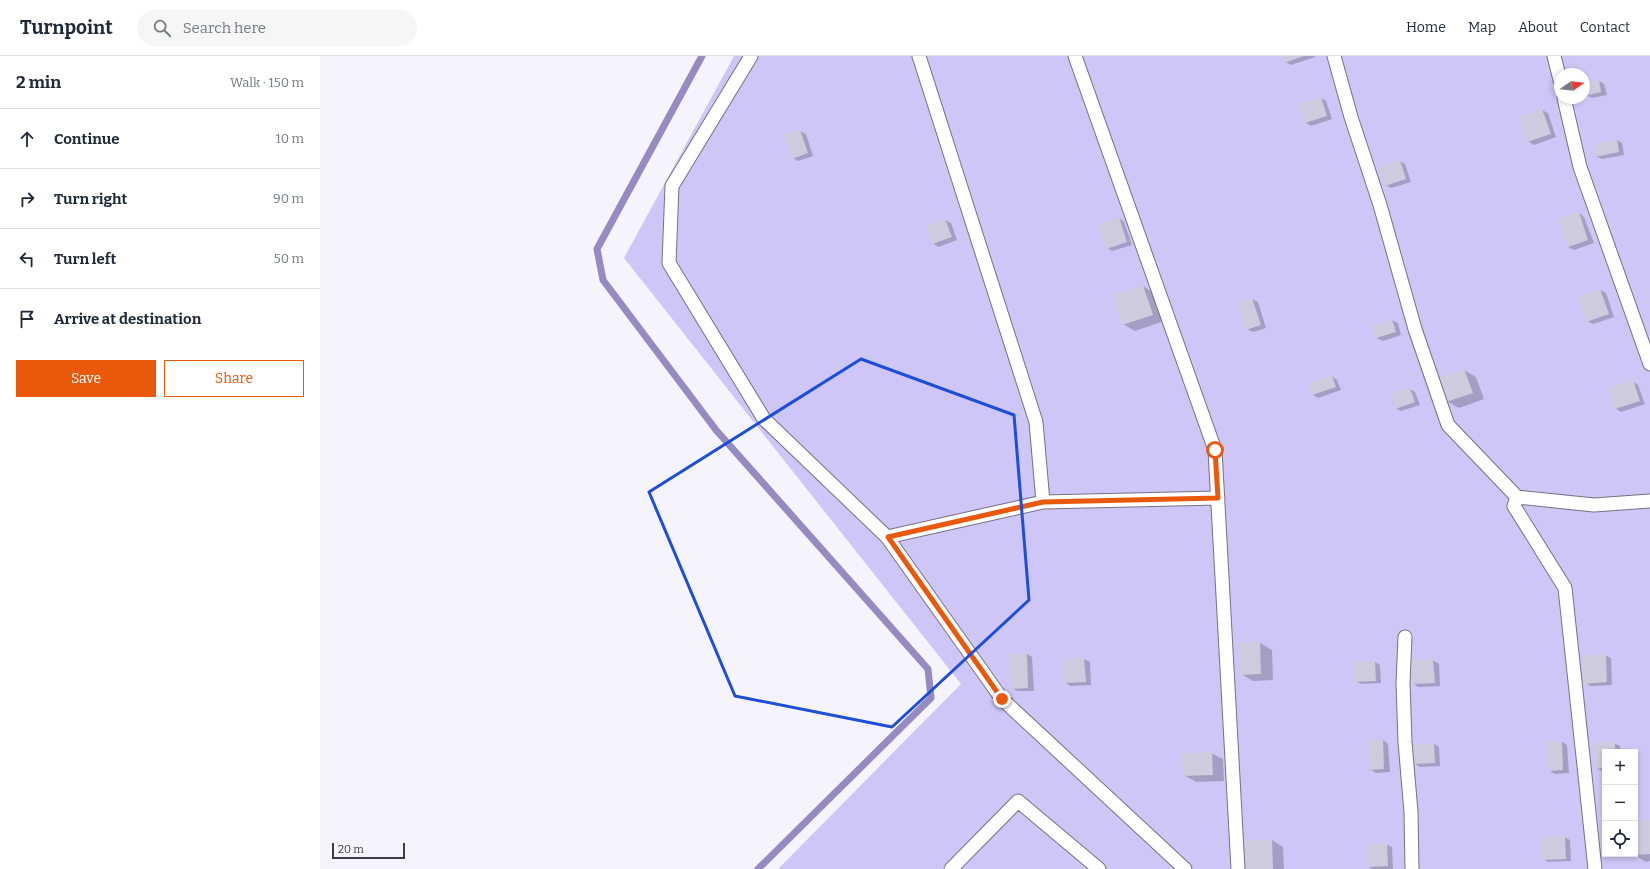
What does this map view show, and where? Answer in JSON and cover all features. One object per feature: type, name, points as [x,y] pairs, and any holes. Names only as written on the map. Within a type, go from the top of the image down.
[{"type":"lane","points":[[751,56],[672,186],[669,263],[764,419],[888,537],[1002,699],[1185,869]]},
{"type":"lane","points":[[919,56],[1036,422],[1043,502]]},
{"type":"lane","points":[[1075,56],[1215,450],[1238,869]]},
{"type":"lane","points":[[1334,56],[1351,117],[1380,206],[1415,329],[1448,425],[1516,497],[1594,505],[1650,501]]},
{"type":"lane","points":[[1554,56],[1557,68]]},
{"type":"lane","points":[[1565,104],[1580,167],[1650,364]]},
{"type":"lane","points":[[1516,497],[1514,506],[1565,588],[1595,869]]},
{"type":"lane","points":[[888,537],[1043,502],[1218,498]]},
{"type":"lane","points":[[1405,637],[1403,683],[1405,742],[1411,812],[1412,869]]},
{"type":"lane","points":[[951,869],[1018,801],[1099,869]]},
{"type":"highlighted area","points":[[861,359],[1014,415],[1029,600],[892,727],[735,696],[649,492]]},
{"type":"shaded area","points":[[734,56],[1650,56],[1650,869],[778,869],[961,684],[624,258]]},
{"type":"building","points":[[1282,56],[1304,56],[1284,63]]},
{"type":"building","points":[[1599,80],[1601,92],[1590,95],[1590,82]]},
{"type":"building","points":[[1321,97],[1327,116],[1305,123],[1298,104]]},
{"type":"building","points":[[1542,109],[1551,134],[1527,142],[1519,116]]},
{"type":"building","points":[[800,130],[808,153],[792,159],[784,135]]},
{"type":"building","points":[[1617,139],[1619,152],[1595,157],[1593,144]]},
{"type":"building","points":[[1400,160],[1406,179],[1385,186],[1378,167]]},
{"type":"building","points":[[1579,212],[1588,240],[1568,247],[1558,219]]},
{"type":"building","points":[[1119,217],[1127,242],[1106,249],[1098,224]]},
{"type":"building","points":[[945,219],[952,237],[932,244],[926,225]]},
{"type":"building","points":[[1143,285],[1153,315],[1122,325],[1113,295]]},
{"type":"building","points":[[1600,289],[1609,314],[1586,322],[1578,296]]},
{"type":"building","points":[[1252,298],[1261,325],[1246,330],[1237,303]]},
{"type":"building","points":[[1392,319],[1396,332],[1376,338],[1372,326]]},
{"type":"building","points":[[1464,369],[1473,393],[1446,402],[1438,378]]},
{"type":"building","points":[[1332,375],[1336,387],[1312,395],[1308,383]]},
{"type":"building","points":[[1633,380],[1640,401],[1615,409],[1608,389]]},
{"type":"building","points":[[1410,388],[1415,402],[1395,409],[1390,394]]},
{"type":"building","points":[[1260,642],[1261,674],[1240,675],[1238,643]]},
{"type":"building","points":[[1027,653],[1028,688],[1011,689],[1009,654]]},
{"type":"building","points":[[1606,654],[1607,682],[1584,684],[1583,655]]},
{"type":"building","points":[[1084,658],[1086,682],[1064,683],[1063,659]]},
{"type":"building","points":[[1433,659],[1435,683],[1412,684],[1410,660]]},
{"type":"building","points":[[1375,661],[1376,681],[1354,682],[1353,662]]},
{"type":"building","points":[[1383,739],[1384,769],[1369,770],[1368,740]]},
{"type":"building","points":[[1562,741],[1563,770],[1549,771],[1547,742]]},
{"type":"building","points":[[1615,742],[1615,749],[1602,749],[1602,768],[1595,769],[1594,743]]},
{"type":"building","points":[[1434,743],[1435,763],[1414,764],[1412,744]]},
{"type":"building","points":[[1212,752],[1213,775],[1183,776],[1182,753]]},
{"type":"building","points":[[1650,820],[1650,854],[1638,855],[1638,822]]},
{"type":"building","points":[[1565,836],[1566,859],[1542,860],[1541,837]]},
{"type":"building","points":[[1272,839],[1273,869],[1246,869],[1245,840]]},
{"type":"building","points":[[1387,843],[1388,866],[1368,867],[1367,844]]},
{"type":"waterway","points":[[702,56],[597,249],[603,280],[716,430],[928,669],[931,698],[758,869]]},
{"type":"route","points":[[1002,699],[888,537],[1043,502],[1218,498],[1215,450]]}]
